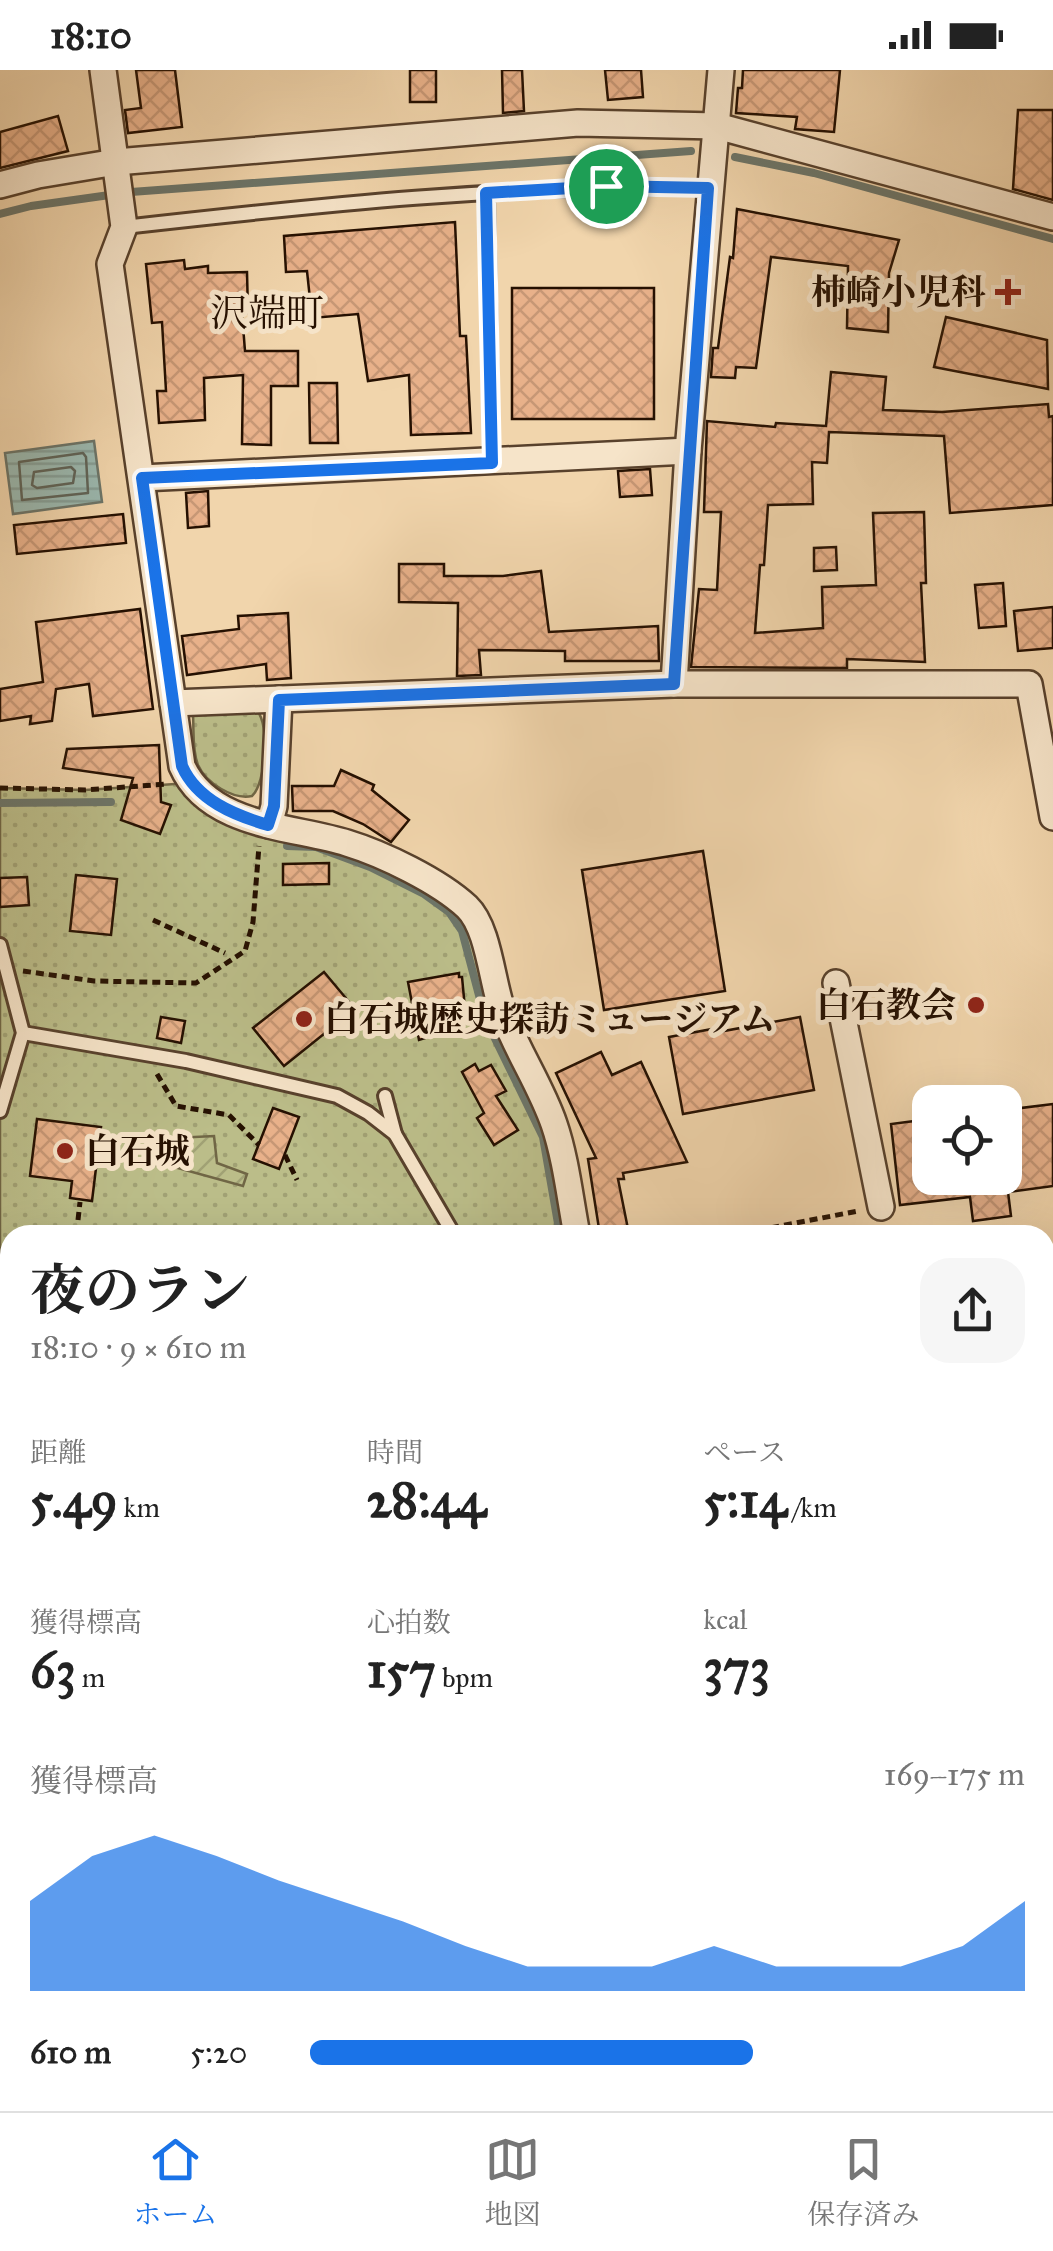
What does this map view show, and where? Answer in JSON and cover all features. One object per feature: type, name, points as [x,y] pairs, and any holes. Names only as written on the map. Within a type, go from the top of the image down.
[{"type":"street","points":[[102,70],[124,217],[110,264],[182,766],[190,782],[264,835],[349,843],[402,865],[471,911],[503,1013],[554,1124],[575,1225]]},
{"type":"street","points":[[674,684],[708,188],[721,70]]},
{"type":"street","points":[[0,186],[38,175],[117,166],[578,123],[717,126],[1053,216]]},
{"type":"street","points":[[142,478],[688,451]]},
{"type":"street","points":[[173,703],[674,684],[1029,684],[1053,817]]},
{"type":"street","points":[[264,835],[274,806],[279,700]]},
{"type":"street","points":[[836,983],[880,1207]]},
{"type":"lane","points":[[124,217],[606,186],[708,188]]},
{"type":"lane","points":[[486,193],[492,463]]},
{"type":"lane","points":[[0,945],[24,1034],[0,1111]]},
{"type":"lane","points":[[24,1034],[145,1054],[337,1096],[395,1134]]},
{"type":"lane","points":[[385,1096],[395,1134],[448,1225]]},
{"type":"path","points":[[0,788],[85,790],[190,782]]},
{"type":"path","points":[[8,969],[94,981],[196,982],[246,951],[254,922],[264,835]]},
{"type":"path","points":[[153,920],[226,953]]},
{"type":"path","points":[[145,1054],[176,1106],[230,1115],[259,1145]]},
{"type":"path","points":[[284,1154],[297,1180]]},
{"type":"path","points":[[78,1220],[80,1202]]},
{"type":"path","points":[[786,1225],[880,1207]]},
{"type":"green space","points":[[257,711],[264,728],[263,767],[257,789],[252,796],[245,797],[229,793],[202,772],[194,747],[193,715]]},
{"type":"green space","points":[[190,783],[289,830],[461,902],[555,1124],[575,1225],[0,1225],[0,788],[85,790]]},
{"type":"green space","points":[[214,1136],[217,1163],[247,1174],[243,1186],[156,1162],[155,1139]]},
{"type":"water","points":[[94,441],[102,502],[13,514],[5,453]]},
{"type":"building","points":[[136,70],[175,70],[182,127],[128,133],[125,110],[141,108]]},
{"type":"building","points":[[410,70],[436,70],[436,102],[410,102]]},
{"type":"building","points":[[502,70],[522,70],[524,111],[503,113]]},
{"type":"building","points":[[605,70],[641,70],[643,97],[608,100]]},
{"type":"building","points":[[743,70],[840,70],[834,132],[795,129],[797,117],[736,113]]},
{"type":"building","points":[[1018,110],[1053,110],[1053,200],[1013,189]]},
{"type":"building","points":[[58,116],[68,151],[0,168],[0,132]]},
{"type":"building","points":[[737,209],[899,240],[889,273],[888,332],[847,328],[848,266],[771,257],[756,368],[736,367],[735,378],[711,377],[713,348],[718,348],[730,257],[733,258]]},
{"type":"building","points":[[455,222],[460,336],[466,336],[471,433],[411,435],[409,375],[368,381],[358,314],[312,318],[307,271],[286,272],[284,236]]},
{"type":"building","points":[[184,260],[185,269],[208,266],[208,273],[247,272],[248,313],[242,313],[245,351],[298,351],[298,386],[271,386],[271,445],[242,444],[243,375],[204,378],[205,420],[159,423],[157,391],[166,391],[162,322],[152,323],[146,264]]},
{"type":"building","points":[[512,288],[654,288],[654,419],[512,419]]},
{"type":"building","points":[[946,317],[1047,340],[1048,389],[934,367]]},
{"type":"building","points":[[831,372],[886,377],[883,410],[942,412],[1048,404],[1049,417],[1053,416],[1053,505],[950,513],[944,436],[829,432],[827,463],[812,462],[813,504],[768,505],[755,633],[823,628],[822,587],[876,585],[873,513],[924,512],[926,583],[921,583],[925,662],[847,659],[847,668],[691,667],[699,589],[717,590],[721,512],[704,512],[707,421],[775,427],[776,423],[826,426]]},
{"type":"building","points":[[309,383],[337,383],[338,443],[310,443]]},
{"type":"building","points":[[650,469],[652,495],[620,497],[618,471]]},
{"type":"building","points":[[208,491],[209,526],[188,528],[186,493]]},
{"type":"building","points":[[123,514],[126,543],[17,554],[14,525]]},
{"type":"building","points":[[836,547],[837,570],[814,571],[814,548]]},
{"type":"building","points":[[399,564],[444,564],[444,576],[503,576],[541,571],[549,632],[658,626],[659,661],[565,661],[565,651],[479,650],[481,675],[457,676],[458,603],[399,602]]},
{"type":"building","points":[[1003,583],[1006,626],[979,628],[975,585]]},
{"type":"building","points":[[1053,607],[1053,648],[1018,651],[1014,611]]},
{"type":"building","points":[[140,609],[153,709],[93,716],[89,684],[56,689],[52,721],[30,724],[31,716],[0,721],[0,689],[43,682],[36,622]]},
{"type":"building","points":[[288,613],[291,678],[267,680],[266,664],[187,675],[182,636],[239,629],[238,616]]},
{"type":"building","points":[[159,745],[161,802],[171,805],[160,834],[121,820],[133,778],[63,768],[67,749]]},
{"type":"building","points":[[341,770],[374,785],[372,790],[409,820],[391,842],[333,811],[293,811],[292,786],[334,786]]},
{"type":"building","points":[[703,851],[725,991],[604,1010],[582,870]]},
{"type":"building","points":[[329,863],[329,884],[283,885],[283,864]]},
{"type":"building","points":[[76,875],[117,879],[111,935],[70,931]]},
{"type":"building","points":[[27,877],[29,905],[0,907],[0,878]]},
{"type":"building","name":"白石城歴史探訪ミュージアム","points":[[324,972],[355,1009],[284,1066],[253,1028]]},
{"type":"building","points":[[459,973],[466,1019],[438,1022],[442,1033],[419,1040],[408,982]]},
{"type":"building","points":[[161,1017],[185,1021],[181,1043],[157,1038]]},
{"type":"building","points":[[800,1017],[814,1090],[683,1114],[669,1037]]},
{"type":"building","points":[[601,1052],[612,1075],[641,1062],[687,1162],[623,1173],[624,1179],[618,1179],[627,1225],[598,1225],[588,1159],[596,1158],[556,1073]]},
{"type":"building","points":[[475,1064],[479,1071],[491,1065],[506,1091],[496,1096],[518,1130],[494,1145],[477,1118],[484,1113],[462,1072]]},
{"type":"building","points":[[1053,1104],[1053,1186],[1022,1190],[1022,1108]]},
{"type":"building","points":[[273,1108],[299,1117],[279,1169],[253,1159]]},
{"type":"building","name":"白石城","points":[[37,1119],[101,1127],[92,1201],[70,1198],[72,1181],[30,1176]]},
{"type":"building","points":[[912,1121],[912,1195],[1008,1195],[1011,1216],[973,1221],[970,1197],[900,1205],[891,1124]]},
{"type":"waterway","points":[[0,214],[131,192],[691,151]]},
{"type":"waterway","points":[[735,157],[814,173],[1053,239]]},
{"type":"waterway","points":[[0,803],[111,802]]},
{"type":"waterway","points":[[287,846],[316,847],[370,867],[424,894],[449,912],[462,931],[485,1018],[543,1137],[558,1225]]},
{"type":"place","name":"柿崎小児科","points":[[1008,292]]},
{"type":"place","name":"白石教会","points":[[976,1005]]},
{"type":"place","name":"白石城歴史探訪ミュージアム","points":[[304,1019]]},
{"type":"place","name":"白石城","points":[[65,1151]]},
{"type":"district","name":"沢端町","points":[[267,313]]},
{"type":"route","points":[[606,186],[708,188],[674,684],[279,700],[274,806],[268,825],[218,805],[190,782],[182,766],[142,478],[492,463],[486,193],[606,186]]}]
